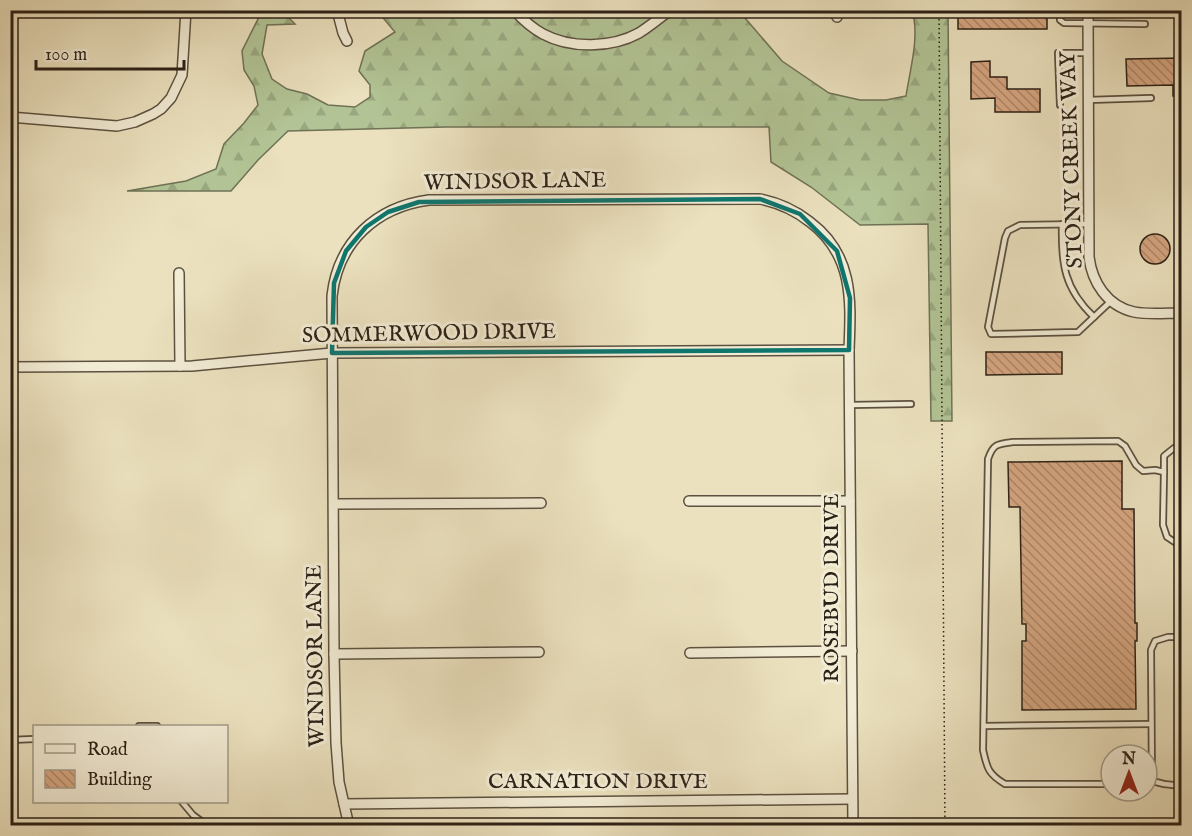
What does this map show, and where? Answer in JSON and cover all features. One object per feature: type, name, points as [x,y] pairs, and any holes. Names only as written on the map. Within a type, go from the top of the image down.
[{"type":"street","points":[[10,117],[117,126],[135,122],[153,114],[171,98],[182,75],[186,10]]},
{"type":"street","points":[[338,10],[343,33],[348,41]]},
{"type":"street","points":[[514,10],[532,27],[545,35],[558,40],[584,44],[611,43],[637,34],[670,10]]},
{"type":"street","name":"STONY CREEK WAY","points":[[1088,10],[1090,267],[1102,292],[1111,301]]},
{"type":"street","name":"WINDSOR LANE","points":[[349,825],[337,771],[332,353],[334,283],[346,251],[366,226],[399,207],[429,200],[760,200],[773,202],[800,214],[829,239],[837,251],[849,289],[849,350]]},
{"type":"street","points":[[178,273],[180,366]]},
{"type":"street","points":[[1111,301],[1121,308],[1134,312],[1182,313]]},
{"type":"street","name":"SOMMERWOOD DRIVE","points":[[10,367],[180,366],[332,353],[849,350]]},
{"type":"street","name":"ROSEBUD DRIVE","points":[[849,350],[853,825]]},
{"type":"street","points":[[690,501],[850,501]]},
{"type":"street","points":[[334,504],[541,503]]},
{"type":"street","points":[[690,653],[852,651]]},
{"type":"street","points":[[334,654],[539,652]]},
{"type":"street","name":"CARNATION DRIVE","points":[[344,804],[852,799]]},
{"type":"lane","points":[[1059,10],[1060,20],[1064,23],[1145,24]]},
{"type":"lane","points":[[1060,105],[1058,53],[1088,53]]},
{"type":"lane","points":[[1088,100],[1151,98]]},
{"type":"lane","points":[[1062,224],[1065,273],[1081,306],[1094,317]]},
{"type":"lane","points":[[1089,224],[1020,225],[1008,231],[989,331],[991,334],[1078,332],[1111,301]]},
{"type":"lane","points":[[850,405],[911,404]]},
{"type":"lane","points":[[1099,784],[1005,784],[994,777],[987,768],[983,750],[988,459],[991,449],[997,444],[1118,441],[1125,446],[1136,465],[1143,471],[1164,472]]},
{"type":"lane","points":[[1182,448],[1174,448],[1164,456],[1163,525],[1167,537],[1182,547]]},
{"type":"lane","points":[[1150,743],[1151,650],[1155,641],[1168,637],[1182,637]]},
{"type":"lane","points":[[984,726],[1151,724]]},
{"type":"lane","points":[[10,740],[33,739]]},
{"type":"lane","points":[[1159,783],[1182,786]]},
{"type":"lane","points":[[184,803],[193,815],[208,825]]},
{"type":"path","points":[[939,10],[945,825]]},
{"type":"highlighted area","points":[[760,199],[800,214],[837,251],[850,298],[849,350],[332,353],[334,283],[346,251],[366,227],[388,212],[419,202]]},
{"type":"green space","points":[[259,11],[282,11],[295,24],[267,25],[262,54],[272,79],[287,89],[307,94],[328,105],[355,107],[370,97],[370,85],[359,71],[365,51],[395,32],[379,13],[381,11],[739,11],[782,61],[829,93],[860,100],[886,100],[906,96],[915,42],[912,11],[948,11],[952,421],[931,421],[928,224],[860,225],[811,187],[771,162],[769,127],[446,127],[288,131],[231,191],[127,191],[186,181],[216,169],[224,144],[258,105],[254,86],[244,70],[242,51],[259,17]]},
{"type":"building","points":[[958,10],[1047,10],[1047,29],[958,29]]},
{"type":"building","points":[[1182,58],[1182,95],[1173,96],[1173,85],[1127,86],[1126,59]]},
{"type":"building","points":[[990,61],[990,77],[1007,77],[1007,89],[1040,89],[1040,112],[995,112],[995,98],[971,99],[971,62]]},
{"type":"building","points":[[1155,234],[1166,238],[1170,249],[1166,260],[1155,264],[1144,260],[1140,249],[1144,238]]},
{"type":"building","points":[[986,352],[1062,352],[1062,374],[986,375]]},
{"type":"building","points":[[1122,461],[1122,509],[1134,509],[1135,623],[1137,623],[1136,709],[1022,710],[1022,641],[1026,641],[1026,624],[1022,624],[1020,507],[1009,507],[1008,462]]}]
